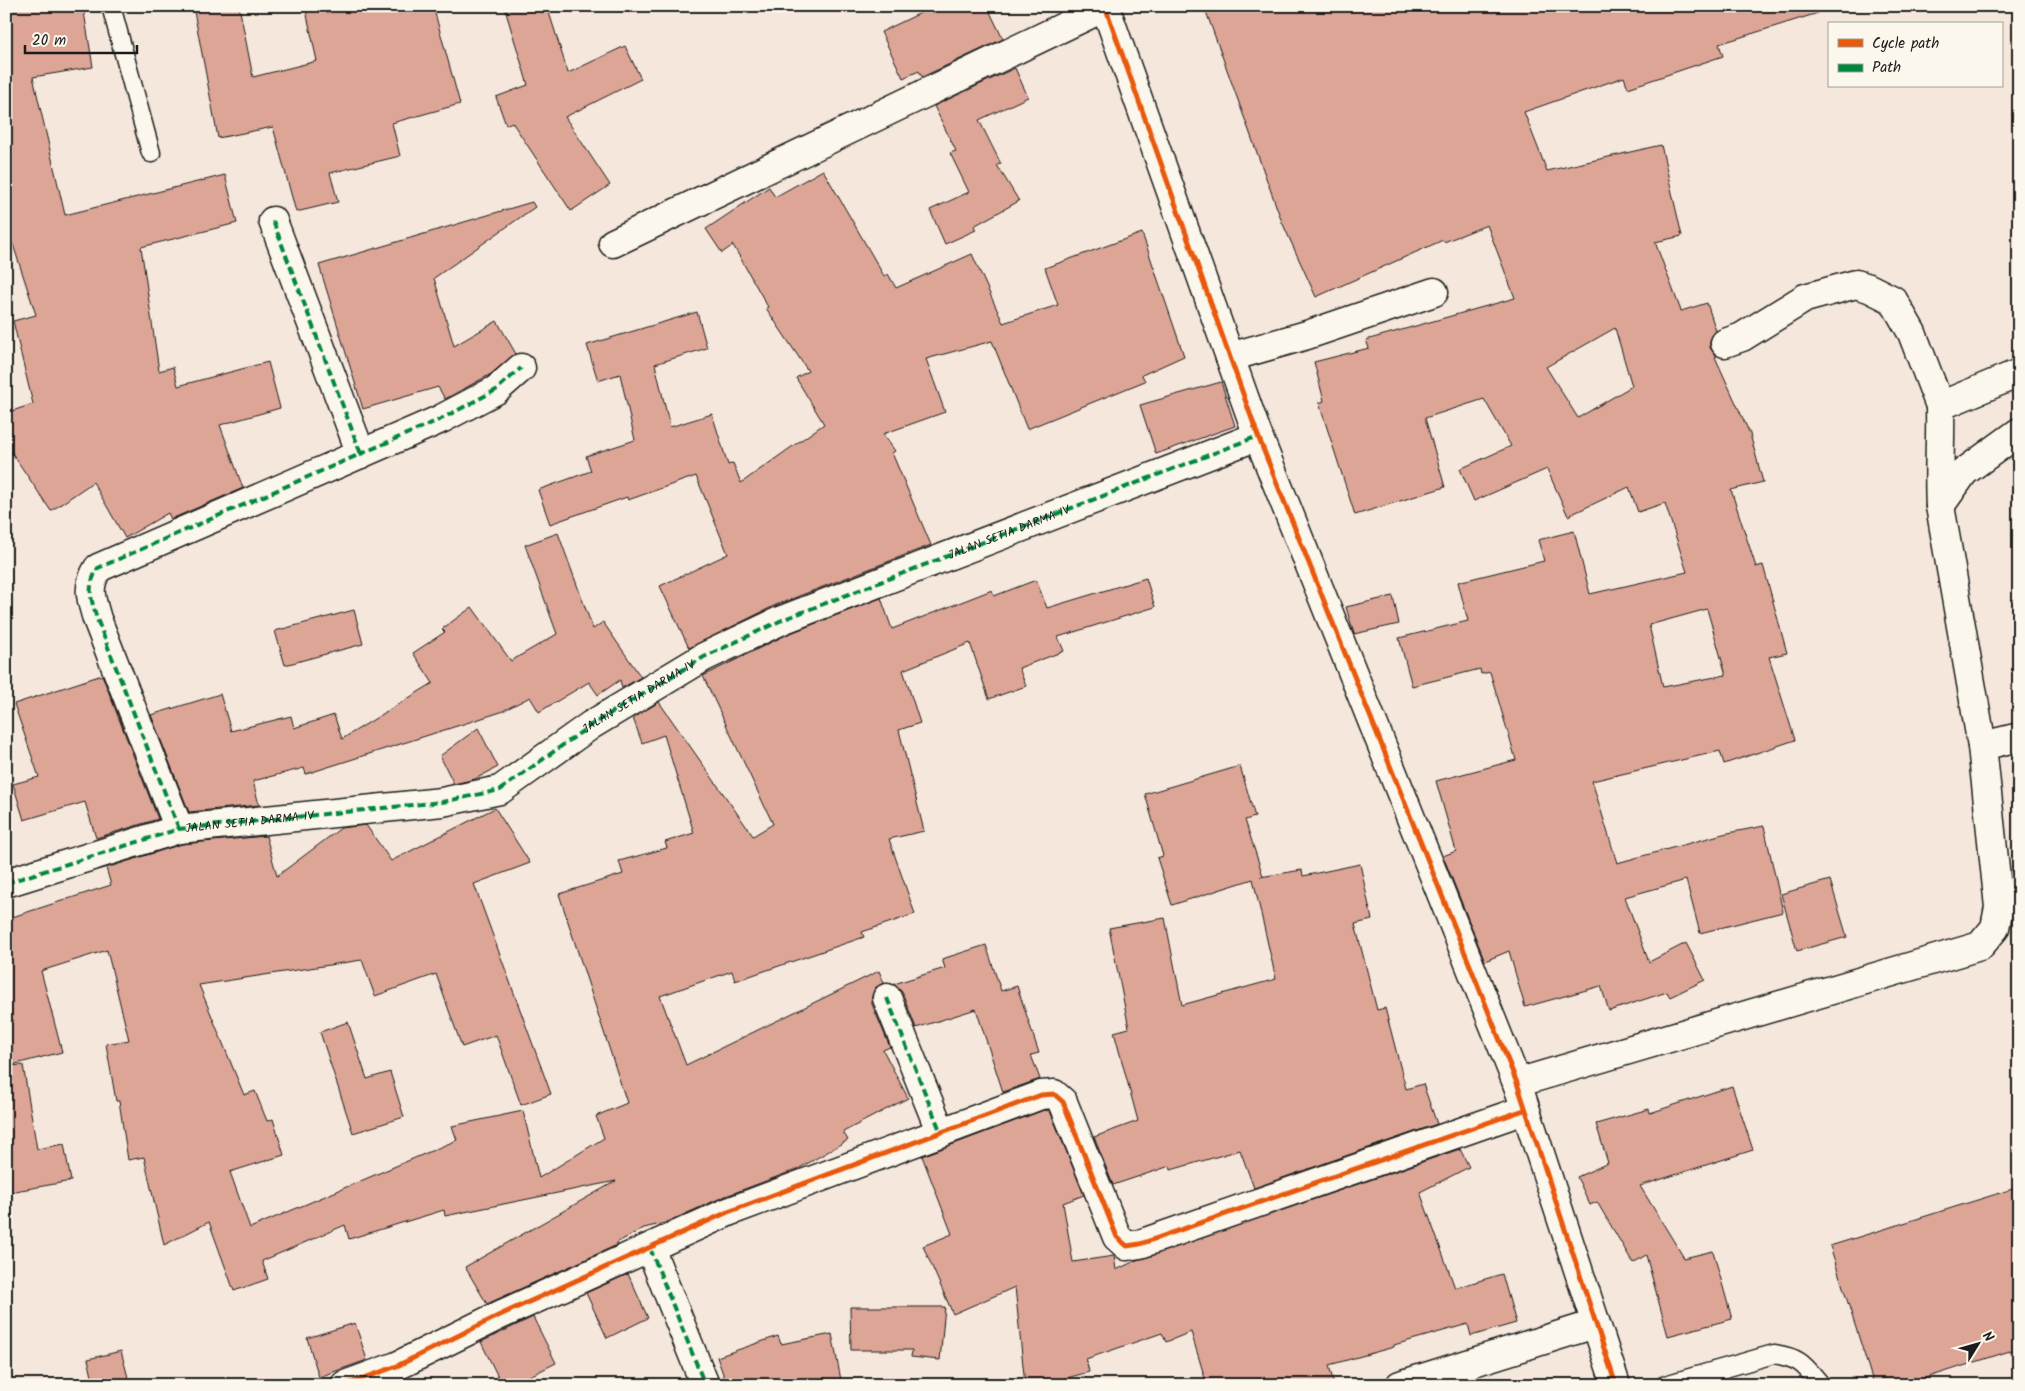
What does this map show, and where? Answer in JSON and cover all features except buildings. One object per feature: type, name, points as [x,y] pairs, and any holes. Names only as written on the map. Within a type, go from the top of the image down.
[{"type":"street","points":[[613,243],[1105,6],[1258,436],[1517,1084],[1616,1385]]},
{"type":"street","points":[[273,221],[361,454]]},
{"type":"street","points":[[1517,1084],[1980,946],[1995,928],[1999,907],[1982,746],[1940,506],[1938,475],[1942,445],[1940,406],[1912,333],[1894,300],[1870,288],[1856,284],[1805,298],[1742,337],[1725,343]]},
{"type":"street","points":[[1230,357],[1307,335],[1434,292]]},
{"type":"street","points":[[179,829],[97,619],[90,594],[91,580],[98,568],[441,419],[496,390],[521,368]]},
{"type":"street","points":[[1940,406],[2019,373]]},
{"type":"street","points":[[1940,506],[1964,472],[2019,432]]},
{"type":"street","name":"JALAN SETIA DARMA IV","points":[[6,882],[179,829],[442,802],[500,790],[591,726],[704,657],[782,620],[1258,436]]},
{"type":"street","points":[[1982,746],[2019,737]]},
{"type":"street","points":[[887,998],[941,1133]]},
{"type":"street","points":[[344,1385],[397,1366],[500,1315],[728,1212],[1041,1095],[1054,1094],[1063,1102],[1117,1238],[1127,1246],[1140,1244],[1524,1110]]},
{"type":"street","points":[[650,1248],[705,1385]]},
{"type":"street","points":[[1400,1385],[1595,1324]]},
{"type":"lane","points":[[111,6],[151,153]]},
{"type":"lane","points":[[1665,1385],[1774,1354],[1788,1356],[1801,1362],[1822,1385]]},
{"type":"marked path","points":[[273,221],[361,454]]},
{"type":"marked path","points":[[179,829],[97,619],[91,587],[98,568],[441,419],[496,390],[521,368]]},
{"type":"marked path","points":[[6,883],[179,829],[442,802],[500,790],[591,725],[704,657],[782,620],[1258,436]]},
{"type":"marked path","points":[[887,998],[941,1133]]},
{"type":"marked path","points":[[650,1248],[705,1385]]},
{"type":"cycle path","points":[[1105,6],[1258,436],[1517,1083],[1616,1385]]},
{"type":"cycle path","points":[[345,1385],[397,1366],[500,1315],[728,1212],[1041,1095],[1054,1094],[1063,1102],[1117,1237],[1127,1246],[1140,1244],[1524,1110]]}]
